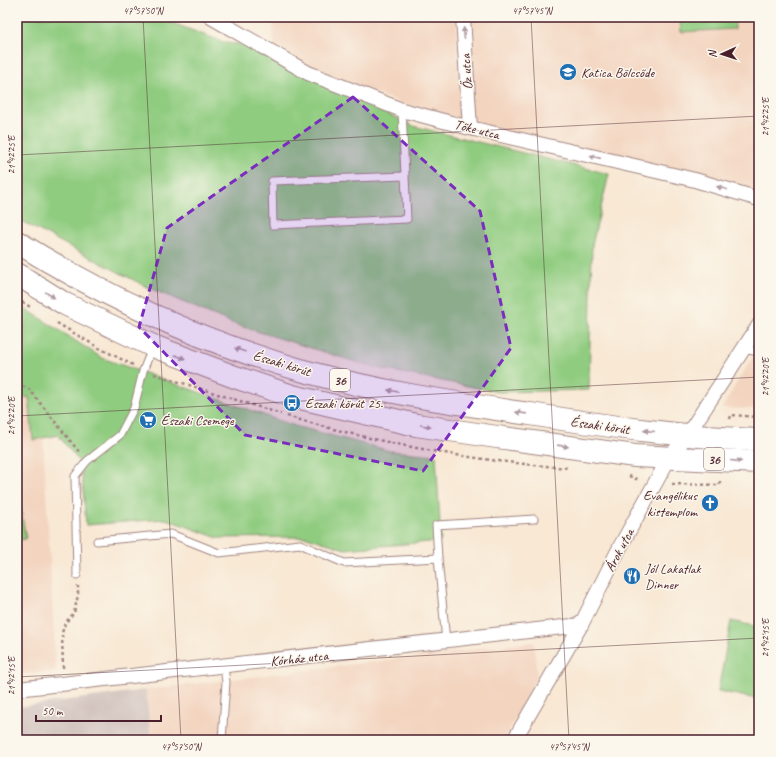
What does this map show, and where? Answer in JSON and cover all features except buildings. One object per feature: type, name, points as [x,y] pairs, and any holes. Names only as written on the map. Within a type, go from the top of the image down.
[{"type":"main road","name":"Északi körút","points":[[17,242],[67,273],[152,316],[243,352],[305,371],[366,386],[489,409],[636,430],[688,434]]},
{"type":"main road","name":"Északi körút","points":[[17,274],[66,304],[153,346],[235,377],[292,396],[416,425],[627,455],[669,458]]},
{"type":"main road","name":"36","points":[[688,434],[759,440]]},
{"type":"main road","name":"36","points":[[669,458],[759,462]]},
{"type":"street","name":"Tőke utca","points":[[211,17],[308,73],[402,110],[470,128],[689,179],[759,199]]},
{"type":"street","name":"Őz utca","points":[[463,17],[470,128]]},
{"type":"street","name":"Árok utca","points":[[514,740],[581,625],[620,547],[669,458],[688,434],[759,325]]},
{"type":"street","name":"Kórház utca","points":[[17,688],[224,667],[581,625]]},
{"type":"lane","points":[[402,110],[407,219],[273,225],[272,182],[405,176]]},
{"type":"lane","points":[[77,575],[75,476],[87,461],[120,435],[134,408],[143,370],[153,346]]},
{"type":"lane","points":[[742,349],[759,352]]},
{"type":"lane","points":[[446,641],[436,525],[534,519]]},
{"type":"lane","points":[[97,542],[171,534],[219,553],[300,544],[344,564],[438,558]]},
{"type":"lane","points":[[222,740],[226,682],[224,667]]},
{"type":"path","points":[[17,384],[29,389],[87,461]]},
{"type":"path","points":[[731,415],[759,417]]},
{"type":"path","points":[[64,684],[62,633],[65,623],[74,613],[78,595],[77,575]]},
{"type":"highlighted area","points":[[353,97],[480,211],[511,348],[423,471],[245,435],[139,327],[167,228]]},
{"type":"shaded area","points":[[273,17],[456,17],[462,119],[401,103],[311,67],[274,46]]},
{"type":"shaded area","name":"Katica Bölcsőde","points":[[463,17],[759,17],[759,199],[470,128]]},
{"type":"shaded area","points":[[759,346],[759,409],[722,408]]},
{"type":"shaded area","points":[[29,397],[33,439],[43,438],[56,671],[17,675],[17,398]]},
{"type":"shaded area","points":[[534,642],[537,677],[504,740],[151,740],[146,690]]},
{"type":"shaded area","points":[[146,690],[151,740],[17,740],[17,707]]},
{"type":"green space","points":[[17,17],[156,17],[226,43],[246,45],[413,126],[609,174],[592,245],[589,390],[498,392],[372,367],[237,325],[147,287],[17,219]]},
{"type":"green space","points":[[680,17],[734,17],[735,29],[681,32]]},
{"type":"green space","points":[[17,303],[102,358],[295,426],[390,451],[436,455],[441,541],[345,549],[307,537],[218,538],[166,519],[86,525],[81,464],[58,435],[33,440],[29,397],[17,398]]},
{"type":"green space","points":[[17,486],[26,539],[17,540]]},
{"type":"green space","points":[[731,621],[759,627],[759,689],[757,699],[718,691]]},
{"type":"place","name":"Katica Bölcsőde","points":[[568,72]]},
{"type":"place","name":"Északi körút 25.","points":[[292,403]]},
{"type":"place","name":"Északi Csemege","points":[[148,420]]},
{"type":"place","name":"Evangélikus kistemplom","points":[[710,503]]},
{"type":"place","name":"Jól Lakatlak Dinner","points":[[632,576]]}]
